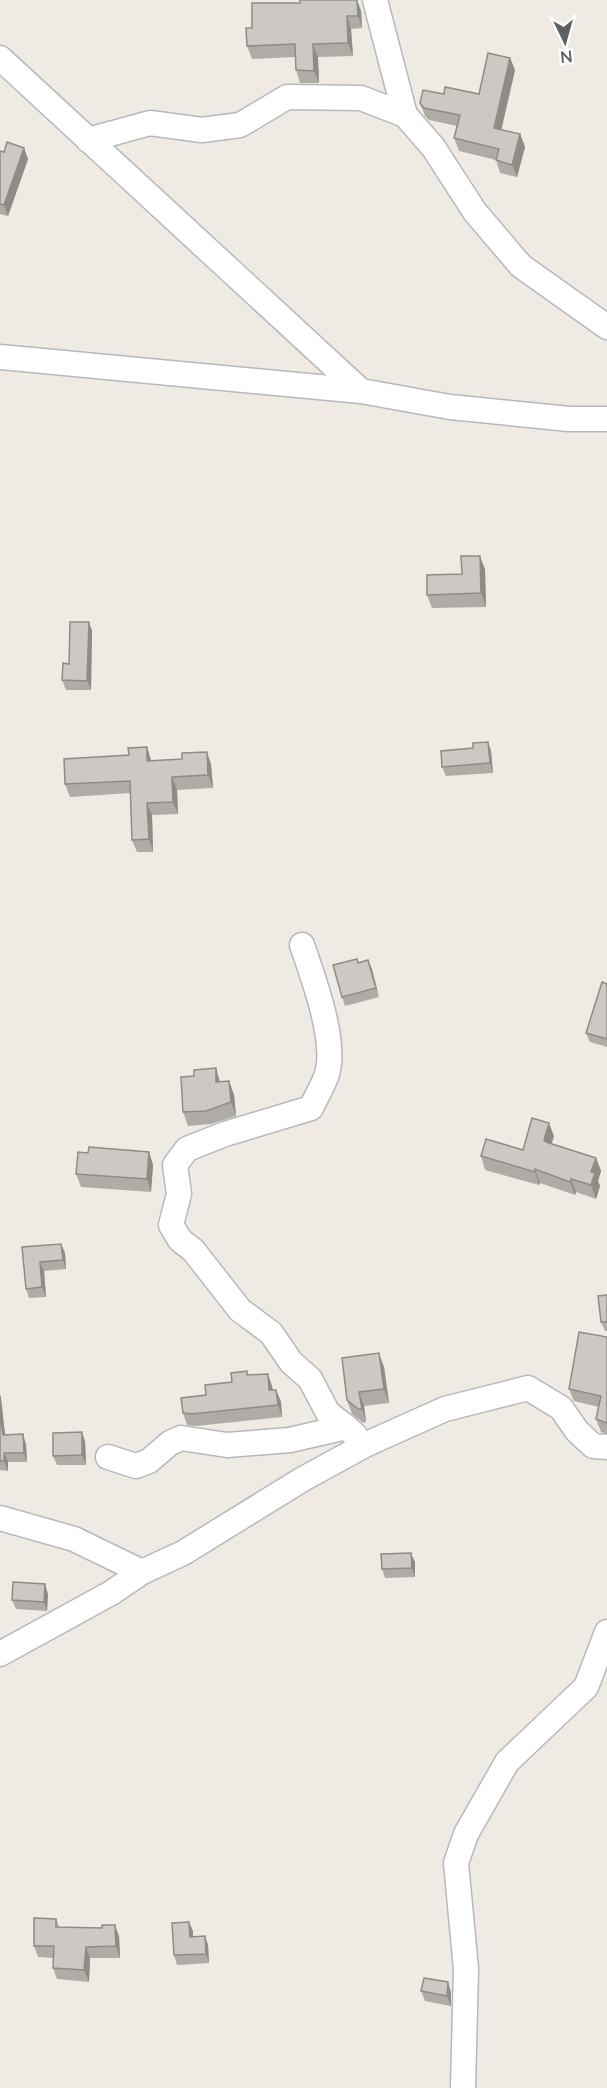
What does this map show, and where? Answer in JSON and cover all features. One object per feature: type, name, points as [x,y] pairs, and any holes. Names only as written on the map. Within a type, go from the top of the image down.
[{"type":"street","points":[[375,0],[405,115],[433,147],[475,212],[521,266],[607,327]]},
{"type":"street","points":[[0,58],[361,391]]},
{"type":"street","points":[[88,140],[150,123],[202,130],[240,125],[287,97],[361,98],[405,115]]},
{"type":"street","points":[[0,357],[361,391],[450,407],[568,419],[607,419]]},
{"type":"street","points":[[302,945],[321,1002],[327,1031],[328,1072],[311,1108],[225,1134],[187,1149],[175,1165],[179,1194],[171,1225],[180,1240],[193,1250],[240,1310],[271,1333],[291,1362],[310,1379],[328,1413],[367,1444]]},
{"type":"street","points":[[0,1654],[111,1593],[142,1572],[183,1553],[303,1479],[367,1444],[445,1409],[528,1388],[561,1408],[576,1431],[593,1446],[607,1447]]},
{"type":"street","points":[[108,1457],[136,1466],[149,1461],[170,1443],[182,1438],[227,1445],[290,1440],[346,1428]]},
{"type":"street","points":[[0,1518],[74,1539],[142,1572]]},
{"type":"street","points":[[463,2088],[466,1969],[456,1863],[466,1834],[507,1762],[586,1686],[607,1632]]},
{"type":"building","points":[[300,0],[357,0],[358,16],[347,16],[348,43],[313,44],[314,71],[296,70],[295,44],[247,46],[246,28],[252,28],[252,3],[300,3]]},
{"type":"building","points":[[488,53],[510,58],[494,128],[520,134],[512,165],[496,160],[499,149],[454,138],[460,115],[424,108],[420,103],[423,90],[444,94],[445,87],[479,94]]},
{"type":"building","points":[[7,142],[24,148],[4,205],[0,204],[0,151],[4,152]]},
{"type":"building","points":[[461,556],[480,556],[481,593],[427,595],[427,575],[462,574]]},
{"type":"building","points":[[70,622],[89,622],[87,681],[62,680],[63,663],[69,664]]},
{"type":"building","points":[[488,742],[490,763],[442,767],[441,751],[473,748],[473,743]]},
{"type":"building","points":[[147,747],[147,761],[182,759],[182,753],[207,752],[208,775],[172,777],[173,802],[147,803],[149,839],[132,840],[130,781],[65,784],[64,759],[129,755],[128,748]]},
{"type":"building","points":[[357,959],[358,963],[368,960],[376,988],[342,997],[333,965]]},
{"type":"building","points":[[602,982],[607,984],[607,1039],[586,1033]]},
{"type":"building","points":[[216,1068],[216,1082],[229,1081],[231,1102],[206,1111],[183,1112],[181,1077],[194,1076],[194,1070]]},
{"type":"building","points":[[532,1118],[549,1123],[544,1140],[546,1142],[596,1158],[591,1172],[595,1173],[591,1185],[571,1179],[570,1182],[535,1169],[535,1172],[481,1156],[486,1139],[523,1150]]},
{"type":"building","points":[[89,1147],[149,1152],[147,1179],[76,1174],[78,1152],[88,1153]]},
{"type":"building","points":[[61,1244],[63,1260],[40,1262],[42,1287],[26,1289],[22,1247]]},
{"type":"building","points":[[607,1295],[607,1322],[601,1322],[598,1296]]},
{"type":"building","points":[[579,1332],[607,1337],[607,1423],[596,1419],[601,1396],[569,1389]]},
{"type":"building","points":[[379,1353],[384,1389],[359,1392],[362,1409],[358,1409],[347,1400],[342,1358]]},
{"type":"building","points":[[247,1371],[247,1375],[268,1374],[269,1390],[276,1390],[278,1405],[183,1413],[181,1398],[206,1395],[205,1385],[232,1382],[231,1373]]},
{"type":"building","points":[[0,1412],[3,1435],[23,1434],[24,1453],[4,1453],[4,1461],[0,1461]]},
{"type":"building","points":[[82,1432],[82,1455],[53,1456],[53,1433]]},
{"type":"building","points":[[411,1553],[412,1568],[382,1569],[381,1554]]},
{"type":"building","points":[[13,1582],[45,1584],[44,1602],[12,1600]]},
{"type":"building","points":[[34,1918],[56,1919],[56,1927],[102,1928],[102,1925],[115,1925],[116,1946],[86,1947],[84,1970],[53,1968],[54,1946],[34,1946]]},
{"type":"building","points":[[189,1922],[190,1937],[205,1936],[206,1954],[174,1955],[172,1923]]},
{"type":"building","points":[[424,1978],[448,1982],[447,1996],[421,1991]]}]
